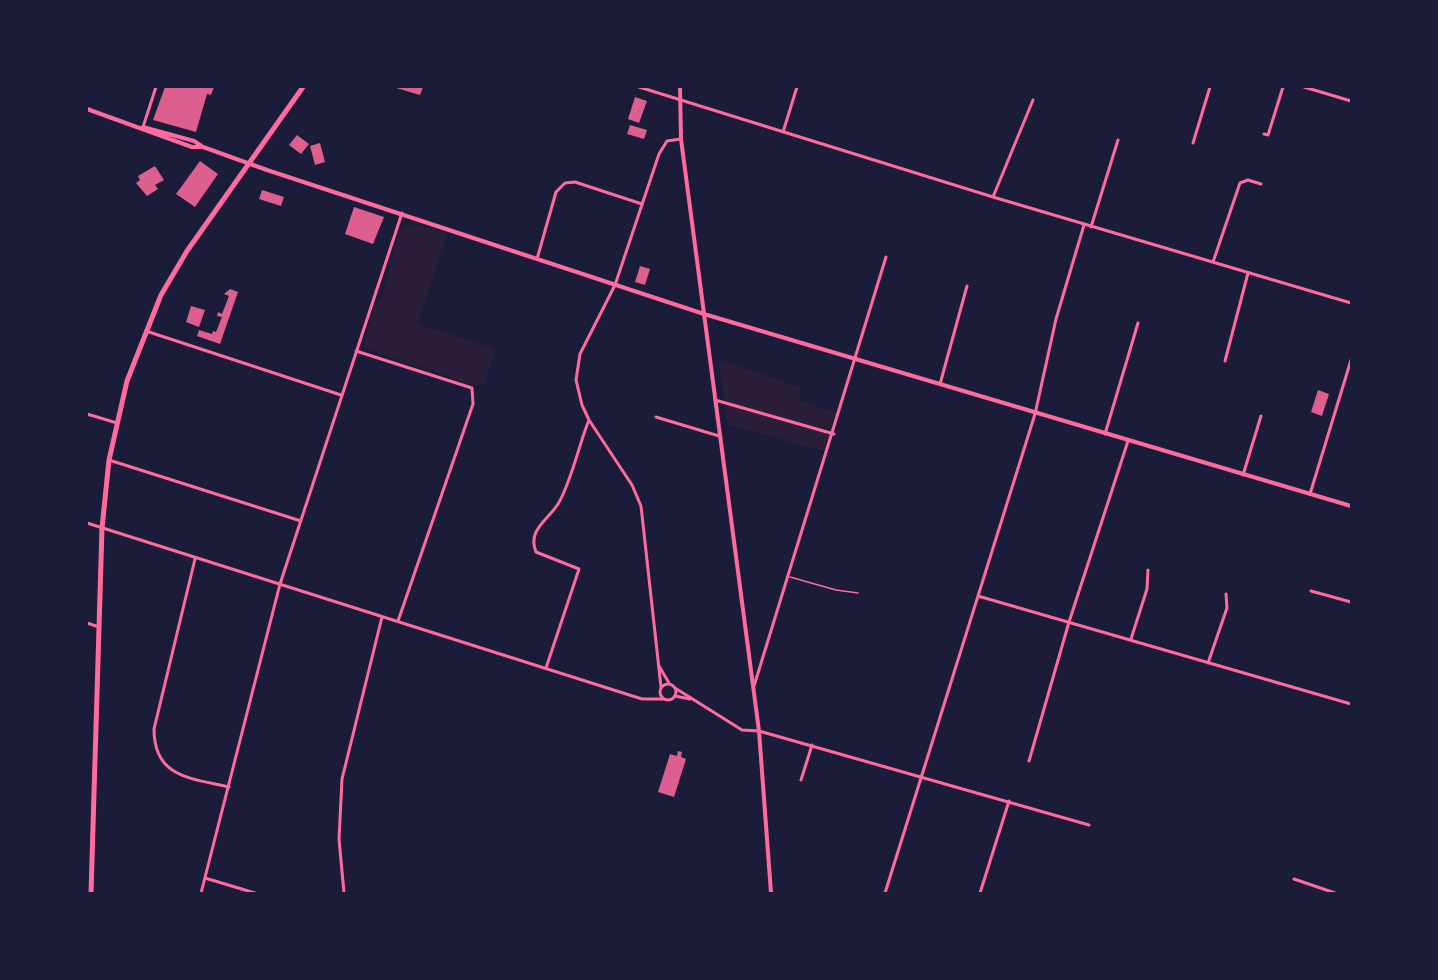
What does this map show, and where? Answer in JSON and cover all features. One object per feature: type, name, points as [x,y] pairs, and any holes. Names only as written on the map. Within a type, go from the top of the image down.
[{"type":"main road","points":[[91,893],[102,528],[109,460],[127,381],[146,330],[164,291],[187,251],[247,163],[303,87]]},
{"type":"street","points":[[143,127],[156,87]]},
{"type":"street","points":[[639,87],[1084,225],[1351,303]]},
{"type":"street","points":[[680,87],[681,139],[759,731],[771,893]]},
{"type":"street","points":[[783,132],[797,87]]},
{"type":"street","points":[[1193,143],[1210,87]]},
{"type":"street","points":[[1264,134],[1268,135],[1283,87]]},
{"type":"street","points":[[1304,87],[1351,101]]},
{"type":"street","points":[[993,197],[1033,100]]},
{"type":"street","points":[[87,108],[194,141],[203,147],[247,163],[704,314],[939,386],[1351,506]]},
{"type":"street","points":[[656,699],[661,687],[641,506],[632,485],[589,420],[577,392],[577,367],[584,346],[615,285],[664,146],[667,141],[681,139]]},
{"type":"street","points":[[1091,227],[1118,140]]},
{"type":"street","points":[[1213,262],[1240,183],[1248,180],[1261,184]]},
{"type":"street","points":[[537,259],[556,192],[565,183],[575,182],[642,205]]},
{"type":"street","points":[[201,893],[280,584],[402,213]]},
{"type":"street","points":[[885,893],[1035,414],[1056,319],[1084,225]]},
{"type":"street","points":[[754,687],[834,434],[886,257]]},
{"type":"street","points":[[1225,361],[1248,273]]},
{"type":"street","points":[[939,386],[967,286]]},
{"type":"street","points":[[1105,434],[1138,323]]},
{"type":"street","points":[[146,330],[341,395]]},
{"type":"street","points":[[356,351],[472,388],[473,404],[398,621]]},
{"type":"street","points":[[1310,494],[1351,360]]},
{"type":"street","points":[[715,400],[834,434]]},
{"type":"street","points":[[87,414],[117,423]]},
{"type":"street","points":[[1243,475],[1261,416]]},
{"type":"street","points":[[656,417],[719,436]]},
{"type":"street","points":[[546,668],[579,569],[536,552],[534,546],[539,525],[559,503],[589,420]]},
{"type":"street","points":[[1029,761],[1069,622],[1128,441]]},
{"type":"street","points":[[109,460],[301,521]]},
{"type":"street","points":[[87,523],[642,699],[670,700],[675,696]]},
{"type":"street","points":[[195,559],[154,729],[156,753],[162,762],[178,774],[229,787]]},
{"type":"street","points":[[1131,639],[1147,589],[1148,570]]},
{"type":"street","points":[[1311,591],[1351,602]]},
{"type":"street","points":[[1208,663],[1227,608],[1226,594]]},
{"type":"street","points":[[978,595],[1351,704]]},
{"type":"street","points":[[344,893],[339,839],[342,779],[382,617]]},
{"type":"street","points":[[87,623],[99,627]]},
{"type":"street","points":[[658,664],[675,688],[742,730],[759,731],[1089,825]]},
{"type":"street","points":[[661,687],[670,684]]},
{"type":"street","points":[[675,688],[675,696]]},
{"type":"street","points":[[660,693],[663,699]]},
{"type":"street","points":[[675,696],[692,700]]},
{"type":"street","points":[[801,780],[812,746]]},
{"type":"street","points":[[980,893],[1009,801]]},
{"type":"street","points":[[206,878],[255,893]]},
{"type":"street","points":[[1294,879],[1335,893]]},
{"type":"lane","points":[[789,577],[836,591],[858,593]]},
{"type":"shaded area","points":[[411,224],[447,233],[418,324],[496,349],[485,383],[476,386],[368,350],[363,346],[375,305],[381,300],[400,229]]},
{"type":"shaded area","points":[[718,359],[802,388],[799,401],[836,412],[824,451],[728,425]]},
{"type":"building","points":[[165,87],[214,87],[211,95],[207,94],[196,132],[153,120]]},
{"type":"building","points":[[393,87],[423,87],[420,95]]},
{"type":"building","points":[[635,97],[647,101],[639,123],[628,119]]},
{"type":"building","points":[[630,125],[647,130],[644,139],[627,134]]},
{"type":"building","points":[[297,135],[309,144],[301,154],[289,145]]},
{"type":"building","points":[[320,143],[325,162],[315,165],[310,146]]},
{"type":"building","points":[[200,161],[218,174],[195,207],[176,194]]},
{"type":"building","points":[[155,166],[164,180],[155,185],[158,189],[147,196],[136,183],[140,180],[138,176]]},
{"type":"building","points":[[262,190],[284,197],[281,206],[259,199]]},
{"type":"building","points":[[354,207],[384,217],[373,244],[345,234]]},
{"type":"building","points":[[640,266],[650,269],[645,285],[635,282]]},
{"type":"building","points":[[230,289],[238,292],[220,344],[197,336],[199,330],[212,334],[213,331],[216,332],[222,317],[217,316],[218,312],[222,314],[229,296],[224,294]]},
{"type":"building","points":[[191,306],[205,310],[199,327],[186,322]]},
{"type":"building","points":[[1318,390],[1329,394],[1322,416],[1311,412]]},
{"type":"building","points":[[678,751],[682,752],[681,757],[686,759],[674,797],[658,792],[670,754],[677,756]]}]
